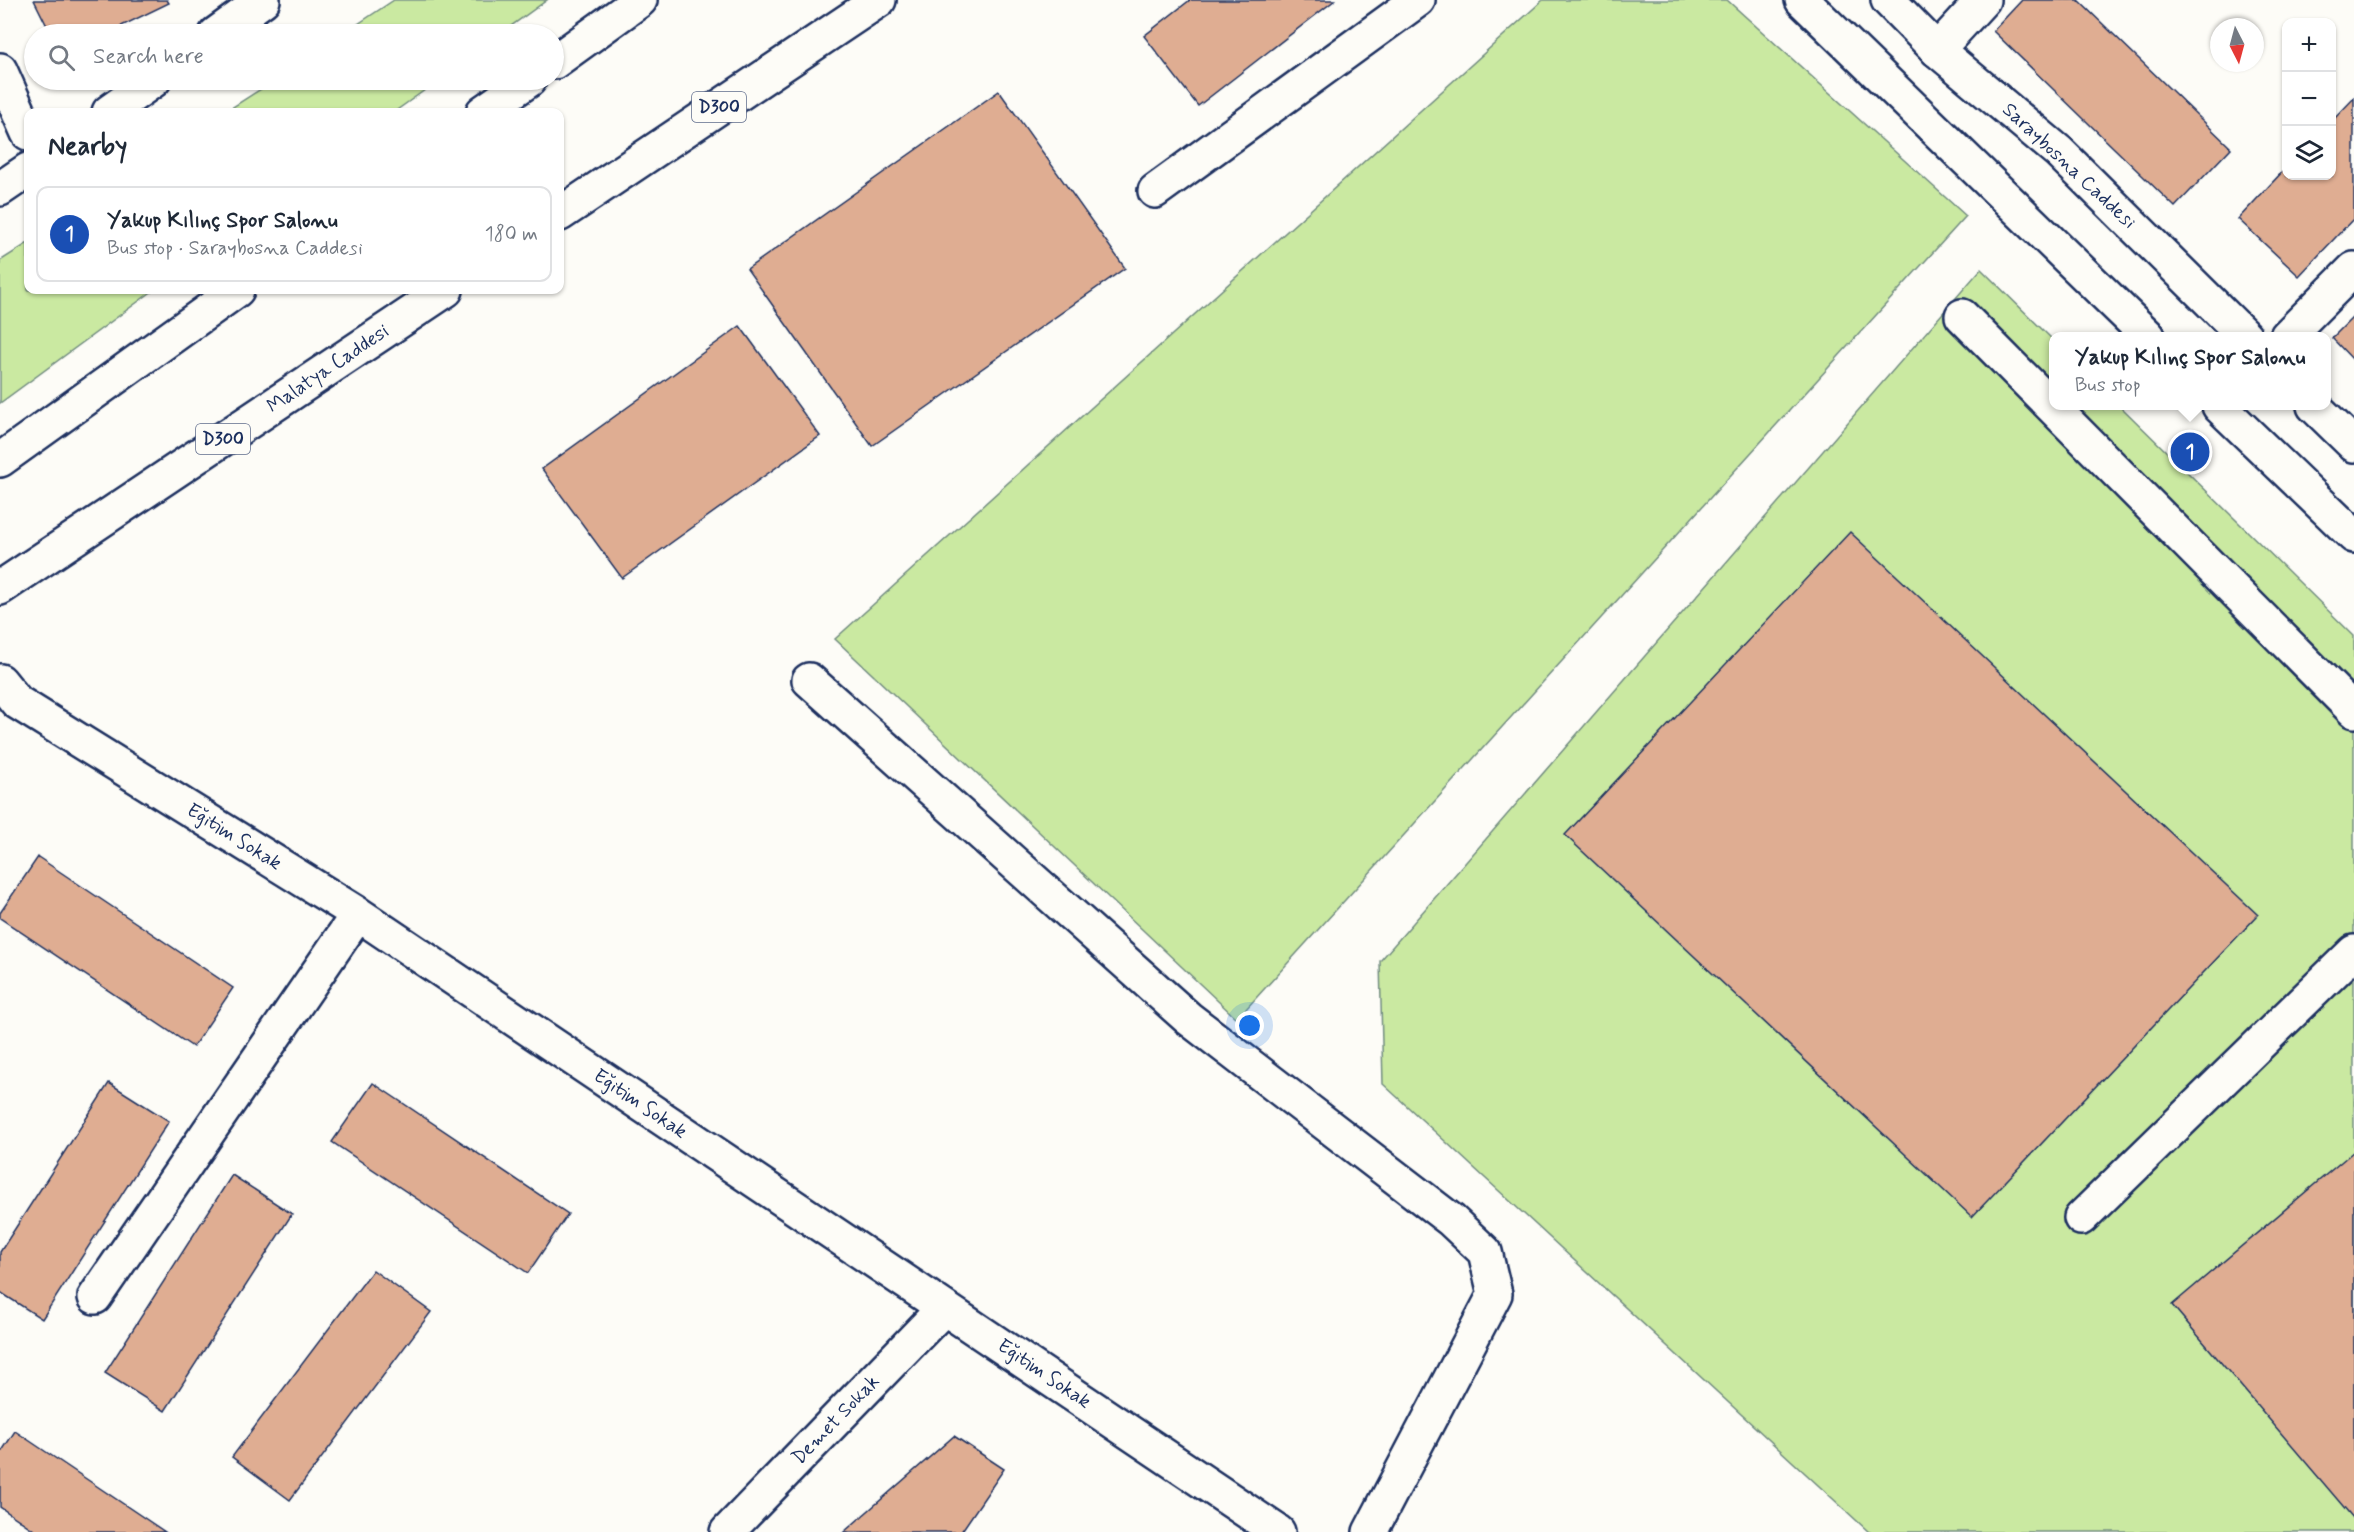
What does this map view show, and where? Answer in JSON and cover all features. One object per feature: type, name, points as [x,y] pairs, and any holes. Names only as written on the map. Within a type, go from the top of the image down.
[{"type":"main road","points":[[230,24],[263,0]]},
{"type":"main road","points":[[564,55],[640,0]]},
{"type":"main road","name":"D300","points":[[564,211],[879,0]]},
{"type":"main road","points":[[1155,191],[1418,0]]},
{"type":"main road","points":[[1802,0],[2144,332]]},
{"type":"main road","name":"Saraybosna Caddesi","points":[[1888,0],[1937,50],[2059,152],[2241,332]]},
{"type":"main road","points":[[1937,50],[1983,0]]},
{"type":"main road","points":[[0,70],[24,124]]},
{"type":"main road","points":[[115,108],[140,90]]},
{"type":"main road","points":[[489,108],[515,90]]},
{"type":"main road","points":[[0,189],[24,173]]},
{"type":"main road","points":[[2291,332],[2354,269]]},
{"type":"main road","points":[[0,460],[231,294]]},
{"type":"main road","name":"Malatya Caddesi","points":[[0,588],[440,294]]},
{"type":"main road","points":[[1962,316],[2049,404]]},
{"type":"main road","points":[[2055,410],[2354,711]]},
{"type":"main road","points":[[2224,410],[2354,536]]},
{"type":"main road","points":[[2319,410],[2354,445]]},
{"type":"main road","points":[[809,680],[1188,1018],[1451,1220],[1485,1252],[1495,1294],[1370,1532]]},
{"type":"main road","name":"Eğitim Sokak","points":[[0,681],[17,702],[358,914],[1278,1532]]},
{"type":"main road","points":[[94,1298],[358,914]]},
{"type":"main road","points":[[2081,1218],[2354,952]]},
{"type":"main road","name":"Demet Sokak","points":[[727,1532],[945,1308]]},
{"type":"green space","points":[[394,0],[547,0],[514,24],[358,24]]},
{"type":"green space","points":[[1543,0],[1727,0],[1966,216],[1237,1019],[835,639]]},
{"type":"green space","points":[[259,90],[425,90],[400,108],[231,108]]},
{"type":"green space","points":[[24,246],[24,294],[149,294],[0,403],[0,261]]},
{"type":"green space","points":[[1981,269],[2049,336],[2049,410],[2124,410],[2354,636],[2354,1532],[1869,1532],[1383,1084],[1380,961]]},
{"type":"building","points":[[34,0],[167,0],[169,3],[126,24],[46,24]]},
{"type":"building","points":[[1190,0],[1335,0],[1198,106],[1144,36]]},
{"type":"building","points":[[2022,0],[2078,0],[2231,148],[2175,207],[1993,31]]},
{"type":"building","points":[[999,91],[1125,268],[872,446],[747,269]]},
{"type":"building","points":[[2354,98],[2354,218],[2299,276],[2238,219],[2282,172],[2282,180],[2336,180],[2336,117]]},
{"type":"building","points":[[2354,316],[2354,361],[2332,338]]},
{"type":"building","points":[[740,326],[820,436],[622,578],[542,469]]},
{"type":"building","points":[[1850,532],[2258,915],[1972,1217],[1565,835]]},
{"type":"building","points":[[38,857],[233,988],[193,1047],[0,918],[0,913]]},
{"type":"building","points":[[109,1083],[169,1121],[42,1319],[0,1292],[0,1252]]},
{"type":"building","points":[[373,1083],[568,1214],[528,1273],[332,1142]]},
{"type":"building","points":[[2354,1151],[2354,1519],[2172,1305]]},
{"type":"building","points":[[232,1175],[292,1214],[165,1411],[105,1373]]},
{"type":"building","points":[[373,1270],[431,1312],[290,1500],[232,1457]]},
{"type":"building","points":[[15,1431],[165,1532],[37,1532],[0,1507],[0,1454]]},
{"type":"building","points":[[954,1436],[1004,1469],[961,1532],[844,1532]]},
{"type":"place","name":"Yakup Kılınç Spor Salonu","points":[[2190,452]]}]
